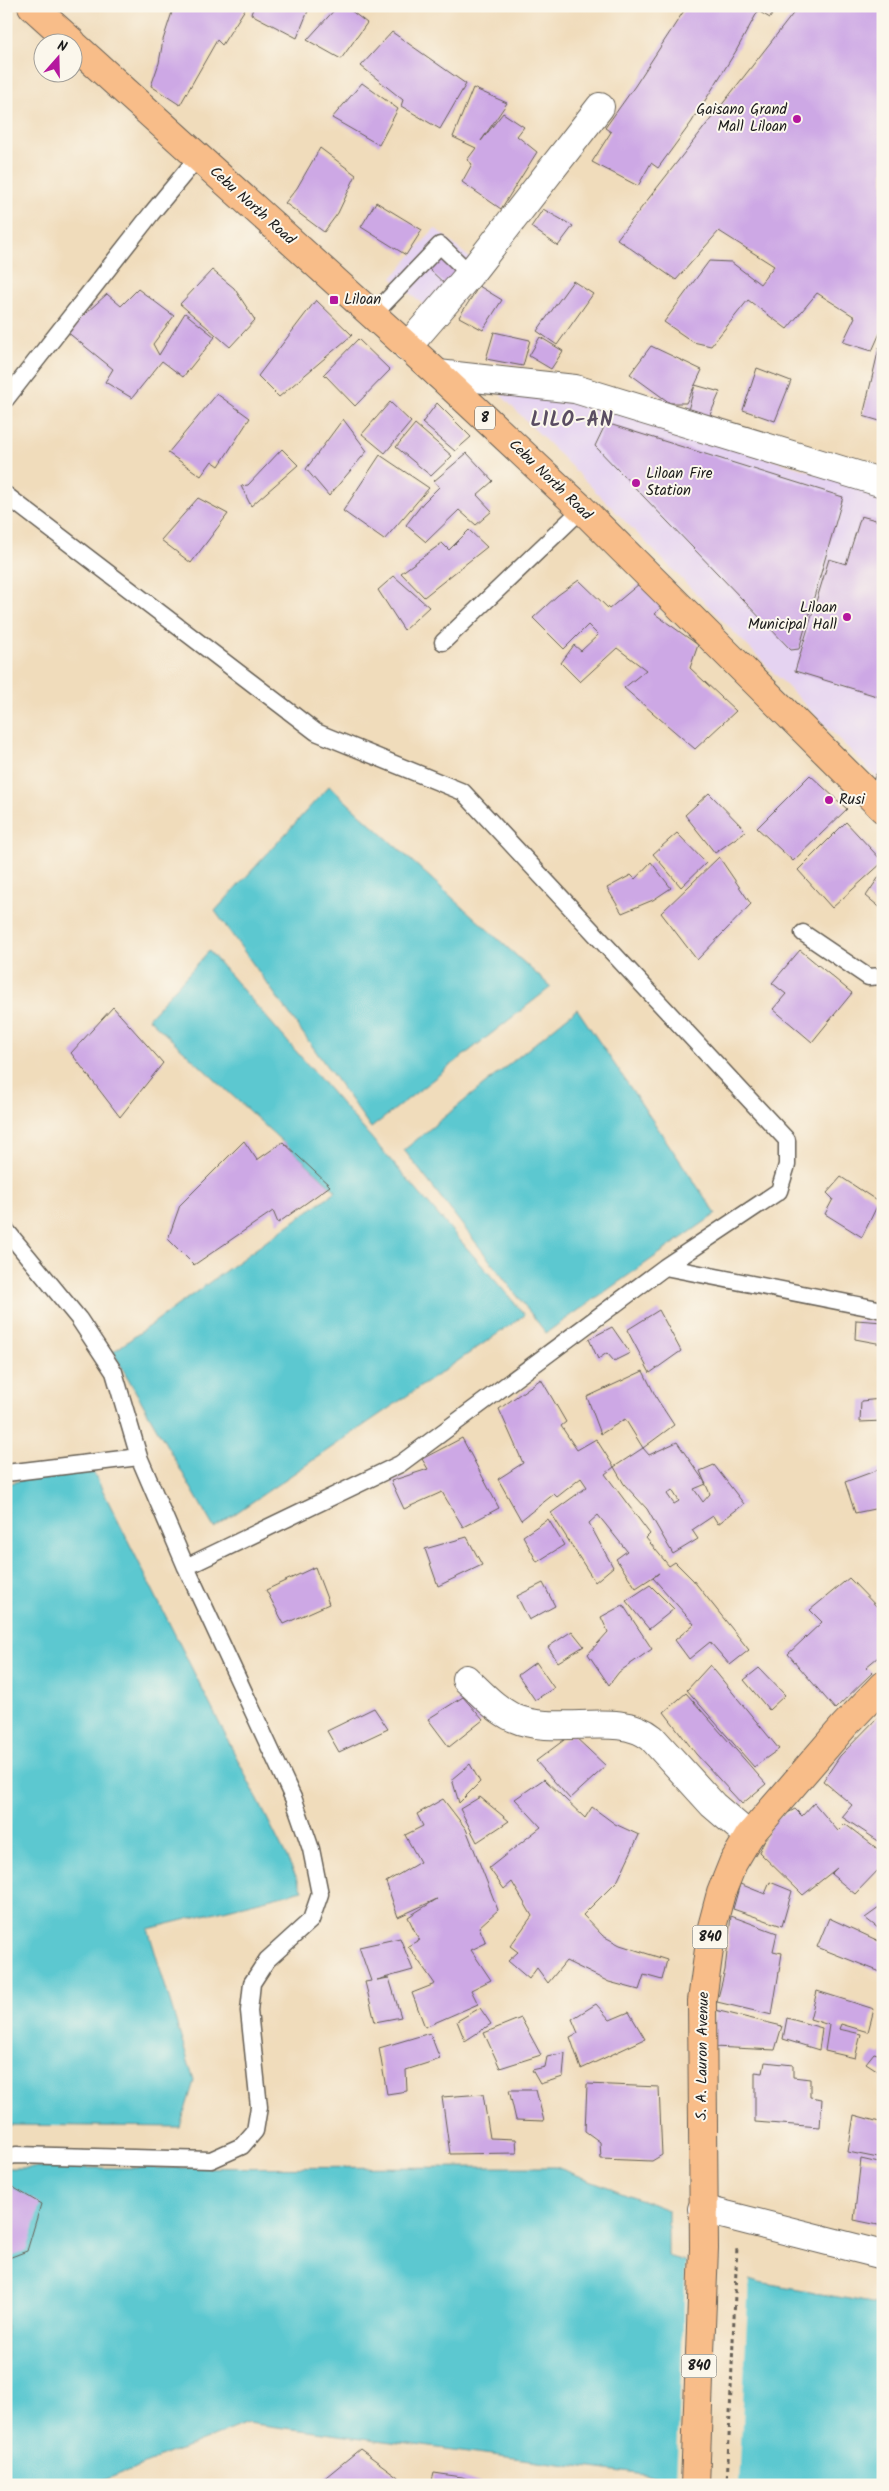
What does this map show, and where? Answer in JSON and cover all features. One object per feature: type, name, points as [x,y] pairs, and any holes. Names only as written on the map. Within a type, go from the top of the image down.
[{"type":"main road","name":"Cebu North Road","points":[[32,6],[60,32]]},
{"type":"main road","name":"Cebu North Road","points":[[82,52],[438,374],[582,509],[880,797]]},
{"type":"main road","name":"S. A. Lauron Avenue","points":[[695,2485],[704,2248],[701,2036],[706,1963],[721,1893],[733,1863],[749,1836],[844,1726],[883,1685]]},
{"type":"street","points":[[408,347],[470,274],[600,108]]},
{"type":"street","points":[[438,374],[575,389],[883,483]]},
{"type":"street","points":[[466,1679],[503,1712],[523,1721],[556,1727],[610,1724],[632,1727],[643,1731],[652,1738],[713,1805],[749,1836]]},
{"type":"street","points":[[702,2209],[883,2255]]},
{"type":"lane","points":[[6,400],[151,214],[198,157]]},
{"type":"lane","points":[[373,315],[440,245],[470,274]]},
{"type":"lane","points":[[6,495],[316,732],[462,792],[787,1140],[787,1164],[779,1191],[665,1266],[400,1464],[186,1567]]},
{"type":"lane","points":[[443,642],[582,509]]},
{"type":"lane","points":[[803,933],[868,977],[883,976]]},
{"type":"lane","points":[[6,1230],[79,1319],[114,1372],[139,1457],[186,1567],[294,1800],[311,1849],[320,1894],[310,1920],[267,1960],[252,1983],[249,2011],[259,2107],[255,2131],[242,2146],[211,2160],[16,2155],[6,2157]]},
{"type":"lane","points":[[665,1266],[883,1310]]},
{"type":"lane","points":[[6,1473],[139,1457]]},
{"type":"path","points":[[727,2485],[737,2249]]},
{"type":"shaded area","points":[[435,228],[486,272],[442,321],[392,278]]},
{"type":"shaded area","points":[[500,394],[567,396],[883,494],[883,784]]},
{"type":"water","points":[[329,786],[551,987],[371,1128],[215,911]]},
{"type":"water","points":[[209,951],[525,1315],[214,1528],[113,1352],[336,1191],[148,1018]]},
{"type":"water","points":[[577,1009],[716,1214],[546,1333],[404,1150]]},
{"type":"water","points":[[90,1465],[303,1890],[148,1929],[194,2081],[180,2127],[6,2125],[6,1484]]},
{"type":"water","points":[[556,2167],[668,2210],[668,2256],[759,2283],[883,2305],[883,2485],[750,2485],[653,2476],[247,2423],[92,2485],[6,2485],[6,2168]]},
{"type":"pier","points":[[686,2259],[749,2277],[739,2485],[676,2480]]},
{"type":"building","points":[[174,6],[247,6],[222,45],[217,40],[180,105],[151,86]]},
{"type":"building","points":[[254,6],[310,6],[297,38],[251,14]]},
{"type":"building","points":[[338,6],[345,6],[367,23],[341,59],[307,40]]},
{"type":"building","points":[[687,6],[777,6],[770,18],[758,11],[736,51],[691,123],[658,168],[651,163],[638,186],[592,162],[611,132],[605,128]]},
{"type":"building","name":"Gaisano Grand Mall Liloan","points":[[799,6],[883,6],[883,335],[880,333],[872,351],[843,342],[855,317],[817,293],[787,329],[748,300],[711,346],[693,342],[664,322],[709,261],[731,262],[760,284],[774,266],[719,231],[676,280],[617,239]]},
{"type":"building","points":[[392,32],[466,84],[440,129],[401,106],[403,100],[361,66]]},
{"type":"building","points":[[362,83],[398,109],[379,145],[332,118]]},
{"type":"building","points":[[473,88],[507,103],[481,141],[503,113],[524,127],[517,136],[537,152],[501,209],[462,182],[472,164],[467,160],[476,148],[453,137]]},
{"type":"building","points":[[320,148],[356,175],[338,213],[324,232],[285,203],[297,188]]},
{"type":"building","points":[[376,202],[422,230],[406,255],[361,227]]},
{"type":"building","points":[[543,209],[573,226],[558,246],[531,227]]},
{"type":"building","points":[[442,254],[462,273],[448,287],[428,268]]},
{"type":"building","points":[[212,270],[234,288],[255,320],[230,347],[180,304]]},
{"type":"building","points":[[573,281],[593,294],[557,345],[537,331]]},
{"type":"building","points":[[479,286],[502,300],[483,330],[459,317]]},
{"type":"building","points":[[138,289],[174,316],[153,344],[159,355],[185,313],[215,337],[183,377],[162,361],[132,398],[105,382],[113,369],[66,331],[107,294],[121,306]]},
{"type":"building","points":[[316,300],[352,335],[279,397],[258,376]]},
{"type":"building","points":[[494,332],[530,340],[523,366],[486,359]]},
{"type":"building","points":[[540,337],[563,351],[551,369],[529,356]]},
{"type":"building","points":[[358,339],[390,370],[355,406],[324,374]]},
{"type":"building","points":[[651,346],[702,370],[686,403],[670,403],[630,374]]},
{"type":"building","points":[[879,348],[883,350],[883,422],[863,416]]},
{"type":"building","points":[[757,368],[791,381],[775,421],[743,410]]},
{"type":"building","points":[[695,385],[720,392],[709,417],[688,410]]},
{"type":"building","points":[[217,394],[250,418],[219,466],[212,461],[201,476],[168,453]]},
{"type":"building","points":[[390,402],[411,422],[385,453],[362,434]]},
{"type":"building","points":[[437,403],[471,437],[455,451],[422,423]]},
{"type":"building","points":[[343,419],[367,451],[329,496],[306,469]]},
{"type":"building","name":"Liloan Municipal Hall","points":[[606,423],[843,497],[799,649],[791,650],[595,446]]},
{"type":"building","points":[[415,424],[452,456],[431,476],[396,447]]},
{"type":"building","points":[[282,449],[298,465],[251,506],[241,486],[248,485]]},
{"type":"building","points":[[467,453],[493,481],[477,495],[492,511],[476,525],[459,510],[426,542],[406,525],[423,503],[439,487],[434,481]]},
{"type":"building","points":[[380,455],[429,488],[384,540],[343,511]]},
{"type":"building","points":[[198,498],[228,514],[191,563],[161,540]]},
{"type":"building","name":"Liloan Municipal Hall","points":[[861,516],[883,522],[883,698],[795,671],[829,559],[846,564]]},
{"type":"building","points":[[469,530],[487,547],[424,597],[401,573],[442,543],[449,550]]},
{"type":"building","points":[[394,576],[429,607],[404,630],[378,590]]},
{"type":"building","points":[[579,580],[609,609],[639,584],[665,603],[655,614],[698,645],[690,668],[736,711],[695,749],[624,688],[646,670],[617,648],[580,682],[561,663],[574,645],[581,651],[598,635],[588,625],[564,649],[533,618],[558,595]]},
{"type":"building","points":[[810,775],[847,809],[793,861],[757,828]]},
{"type":"building","points":[[709,793],[746,831],[715,853],[685,815]]},
{"type":"building","points":[[846,822],[883,862],[832,908],[798,870]]},
{"type":"building","points":[[677,833],[706,863],[681,887],[653,854]]},
{"type":"building","points":[[719,857],[751,904],[697,960],[661,913]]},
{"type":"building","points":[[651,862],[671,888],[653,900],[622,913],[607,888],[631,875],[635,879]]},
{"type":"building","points":[[883,871],[883,910],[866,896]]},
{"type":"building","points":[[800,950],[852,993],[812,1042],[773,1009],[786,994],[772,983]]},
{"type":"building","points":[[113,1007],[163,1063],[120,1117],[71,1053]]},
{"type":"building","points":[[244,1141],[257,1160],[283,1142],[330,1186],[278,1223],[273,1211],[194,1265],[168,1239],[180,1205]]},
{"type":"building","points":[[841,1177],[879,1202],[862,1237],[825,1214],[833,1199],[827,1193]]},
{"type":"building","points":[[659,1310],[681,1351],[650,1373],[627,1330]]},
{"type":"building","points":[[856,1320],[883,1322],[882,1344],[855,1339]]},
{"type":"building","points":[[612,1327],[630,1353],[614,1361],[607,1353],[598,1359],[589,1339]]},
{"type":"building","points":[[643,1371],[657,1399],[674,1425],[643,1448],[625,1419],[601,1434],[587,1397]]},
{"type":"building","points":[[541,1379],[566,1422],[561,1426],[577,1450],[596,1439],[614,1467],[605,1474],[650,1534],[646,1538],[669,1566],[675,1562],[693,1580],[749,1650],[730,1665],[710,1642],[689,1659],[675,1640],[694,1624],[653,1578],[659,1573],[636,1588],[616,1559],[627,1551],[598,1515],[589,1523],[613,1567],[595,1582],[551,1513],[587,1487],[581,1478],[557,1497],[554,1494],[521,1520],[498,1479],[523,1463],[499,1409]]},
{"type":"building","points":[[881,1399],[883,1421],[860,1422],[861,1401]]},
{"type":"building","points":[[462,1438],[499,1508],[463,1527],[442,1492],[404,1509],[391,1481],[428,1469],[422,1459]]},
{"type":"building","points":[[677,1442],[705,1482],[700,1471],[714,1465],[744,1504],[718,1524],[713,1516],[692,1530],[698,1539],[673,1554],[647,1509],[624,1484],[614,1467],[643,1448],[649,1455]],"holes":[[[706,1484],[710,1494],[703,1502],[694,1489]],[[672,1490],[679,1501],[674,1504],[667,1494]]]},
{"type":"building","points":[[883,1468],[883,1519],[879,1508],[855,1513],[845,1482]]},
{"type":"building","points":[[548,1519],[564,1545],[537,1562],[523,1536]]},
{"type":"building","points":[[467,1537],[482,1565],[438,1586],[425,1549]]},
{"type":"building","points":[[315,1567],[329,1604],[284,1624],[266,1590]]},
{"type":"building","points":[[849,1578],[883,1613],[883,1653],[866,1667],[872,1673],[835,1709],[788,1654],[822,1622],[810,1610]]},
{"type":"building","points":[[543,1583],[555,1606],[529,1620],[517,1596]]},
{"type":"building","points":[[650,1585],[674,1609],[649,1629],[626,1601]]},
{"type":"building","points":[[623,1605],[652,1649],[619,1672],[609,1685],[588,1654],[608,1632],[601,1617]]},
{"type":"building","points":[[572,1631],[584,1646],[558,1662],[548,1647]]},
{"type":"building","points":[[536,1662],[554,1688],[535,1700],[518,1675]]},
{"type":"building","points":[[710,1665],[779,1749],[754,1767],[687,1690]]},
{"type":"building","points":[[759,1668],[785,1695],[769,1710],[744,1680]]},
{"type":"building","points":[[686,1693],[766,1784],[742,1804],[696,1754],[664,1712]]},
{"type":"building","points":[[463,1697],[483,1720],[449,1747],[428,1719]]},
{"type":"building","points":[[374,1708],[388,1729],[339,1752],[327,1731]]},
{"type":"building","points":[[883,1712],[883,1844],[842,1817],[852,1805],[823,1781],[840,1756]]},
{"type":"building","points":[[572,1734],[606,1766],[570,1799],[536,1761]]},
{"type":"building","points":[[470,1764],[480,1782],[459,1803],[452,1779]]},
{"type":"building","points":[[544,1779],[585,1818],[592,1807],[615,1824],[639,1835],[618,1880],[583,1915],[603,1936],[620,1945],[667,1960],[662,1980],[644,1975],[639,1990],[609,1982],[566,1961],[548,1983],[537,1968],[529,1979],[508,1961],[518,1952],[510,1946],[532,1916],[512,1882],[504,1889],[489,1868],[541,1827],[515,1799]]},
{"type":"building","points":[[480,1797],[509,1821],[477,1842],[460,1809]]},
{"type":"building","points":[[443,1799],[466,1829],[498,1910],[479,1927],[486,1943],[471,1950],[491,1980],[471,1990],[478,2004],[425,2027],[412,1993],[435,1984],[408,1946],[419,1940],[408,1917],[437,1899],[398,1917],[386,1882],[420,1862],[405,1835],[423,1826],[417,1814]]},
{"type":"building","points":[[814,1803],[838,1831],[845,1824],[883,1853],[883,1865],[855,1894],[831,1874],[837,1868],[803,1895],[759,1852],[773,1821],[795,1809],[802,1816]]},
{"type":"building","points":[[770,1882],[792,1891],[782,1926],[733,1909],[740,1884],[765,1894]]},
{"type":"building","points":[[883,1905],[883,1932],[865,1918]]},
{"type":"building","points":[[731,1916],[777,1933],[773,1951],[782,1953],[772,2015],[717,2002],[725,1970]]},
{"type":"building","points":[[829,1918],[883,1943],[883,1973],[817,1947]]},
{"type":"building","points":[[400,1938],[413,1970],[377,1980],[389,1978],[401,2017],[375,2022],[365,1982],[371,1981],[359,1947]]},
{"type":"building","points":[[817,1991],[874,2009],[868,2032],[841,2024],[839,2029],[861,2034],[855,2058],[825,2051],[829,2025],[810,2019]]},
{"type":"building","points":[[596,2004],[610,2020],[629,2012],[645,2039],[581,2069],[570,2037],[578,2033],[572,2019]]},
{"type":"building","points":[[480,2008],[491,2024],[465,2041],[457,2021]]},
{"type":"building","points":[[715,2010],[782,2026],[775,2050],[713,2047]]},
{"type":"building","points":[[521,2018],[541,2055],[500,2068],[484,2033]]},
{"type":"building","points":[[787,2018],[822,2028],[819,2050],[783,2039]]},
{"type":"building","points":[[430,2033],[440,2059],[406,2070],[407,2091],[387,2094],[379,2048]]},
{"type":"building","points":[[883,2052],[883,2074],[866,2063],[874,2053],[881,2055]]},
{"type":"building","points":[[565,2053],[563,2077],[540,2084],[532,2070],[545,2067],[547,2057]]},
{"type":"building","points":[[765,2062],[793,2065],[793,2077],[810,2079],[810,2097],[822,2099],[820,2127],[755,2122],[755,2072],[763,2073]]},
{"type":"building","points":[[587,2084],[659,2087],[662,2155],[652,2161],[601,2159],[600,2142],[585,2131]]},
{"type":"building","points":[[509,2090],[536,2090],[544,2121],[516,2120]]},
{"type":"building","points":[[483,2094],[490,2138],[516,2139],[517,2153],[450,2154],[442,2097]]},
{"type":"building","points":[[854,2115],[883,2123],[883,2159],[848,2152]]},
{"type":"building","points":[[861,2159],[883,2164],[883,2226],[854,2220]]},
{"type":"building","points":[[6,2183],[41,2204],[27,2251],[6,2259]]},
{"type":"building","points":[[360,2449],[409,2485],[325,2485],[321,2481]]},
{"type":"building","points":[[434,2473],[462,2477],[484,2485],[431,2485]]},
{"type":"place","name":"Gaisano Grand Mall Liloan","points":[[797,119]]},
{"type":"place","name":"Liloan","points":[[334,300]]},
{"type":"place","name":"Liloan Fire Station","points":[[636,483]]},
{"type":"place","name":"Liloan Municipal Hall","points":[[847,617]]},
{"type":"place","name":"Rusi","points":[[829,800]]},
{"type":"district","name":"LILO-AN","points":[[572,421]]}]
